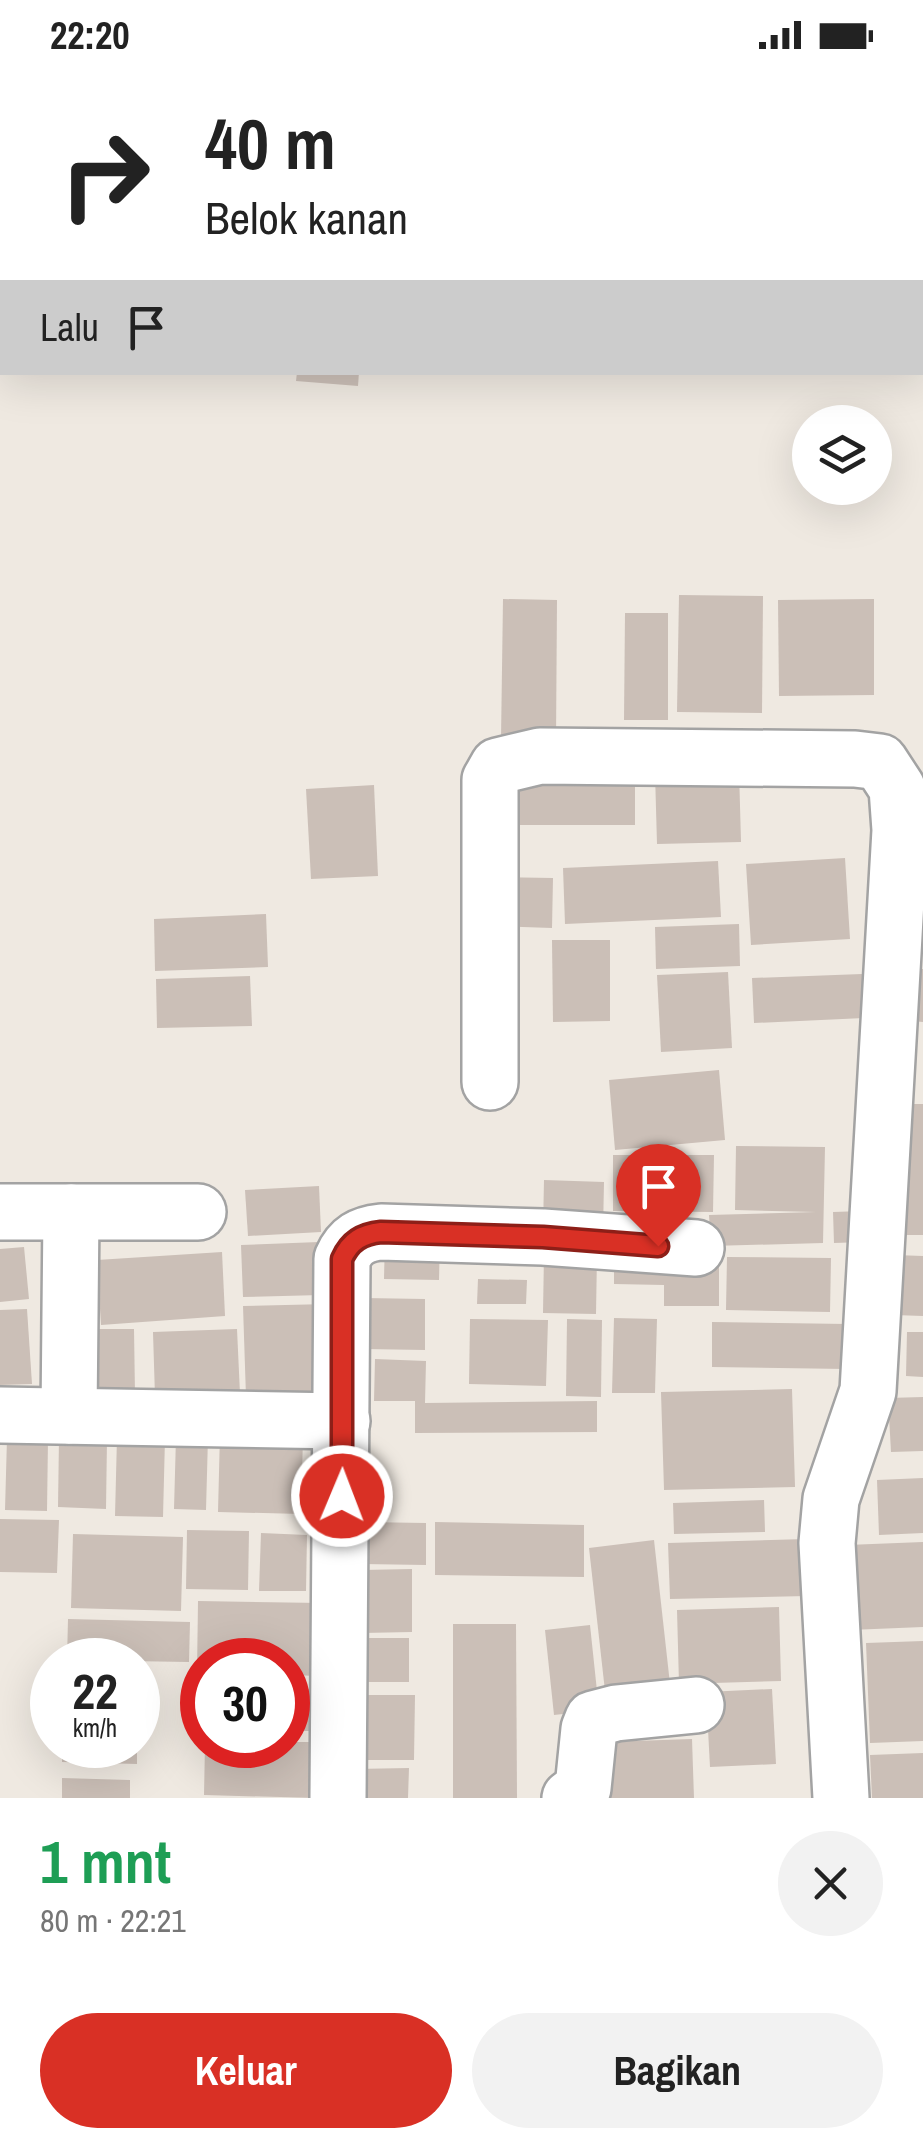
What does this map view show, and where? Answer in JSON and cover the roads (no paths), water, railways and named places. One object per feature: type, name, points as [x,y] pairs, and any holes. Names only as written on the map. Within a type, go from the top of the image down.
[{"type":"street","points":[[490,1082],[490,780],[498,766],[540,756],[880,762],[897,788],[905,1070],[868,1392],[831,1500],[828,1543],[841,1798]]},
{"type":"street","points":[[0,1212],[198,1212]]},
{"type":"street","points":[[69,1416],[71,1212]]},
{"type":"street","points":[[338,1798],[342,1259],[346,1249],[364,1234],[381,1232],[543,1237],[696,1248]]},
{"type":"street","points":[[0,1415],[342,1420]]},
{"type":"street","points":[[570,1798],[583,1788],[588,1729],[593,1719],[696,1705]]}]
